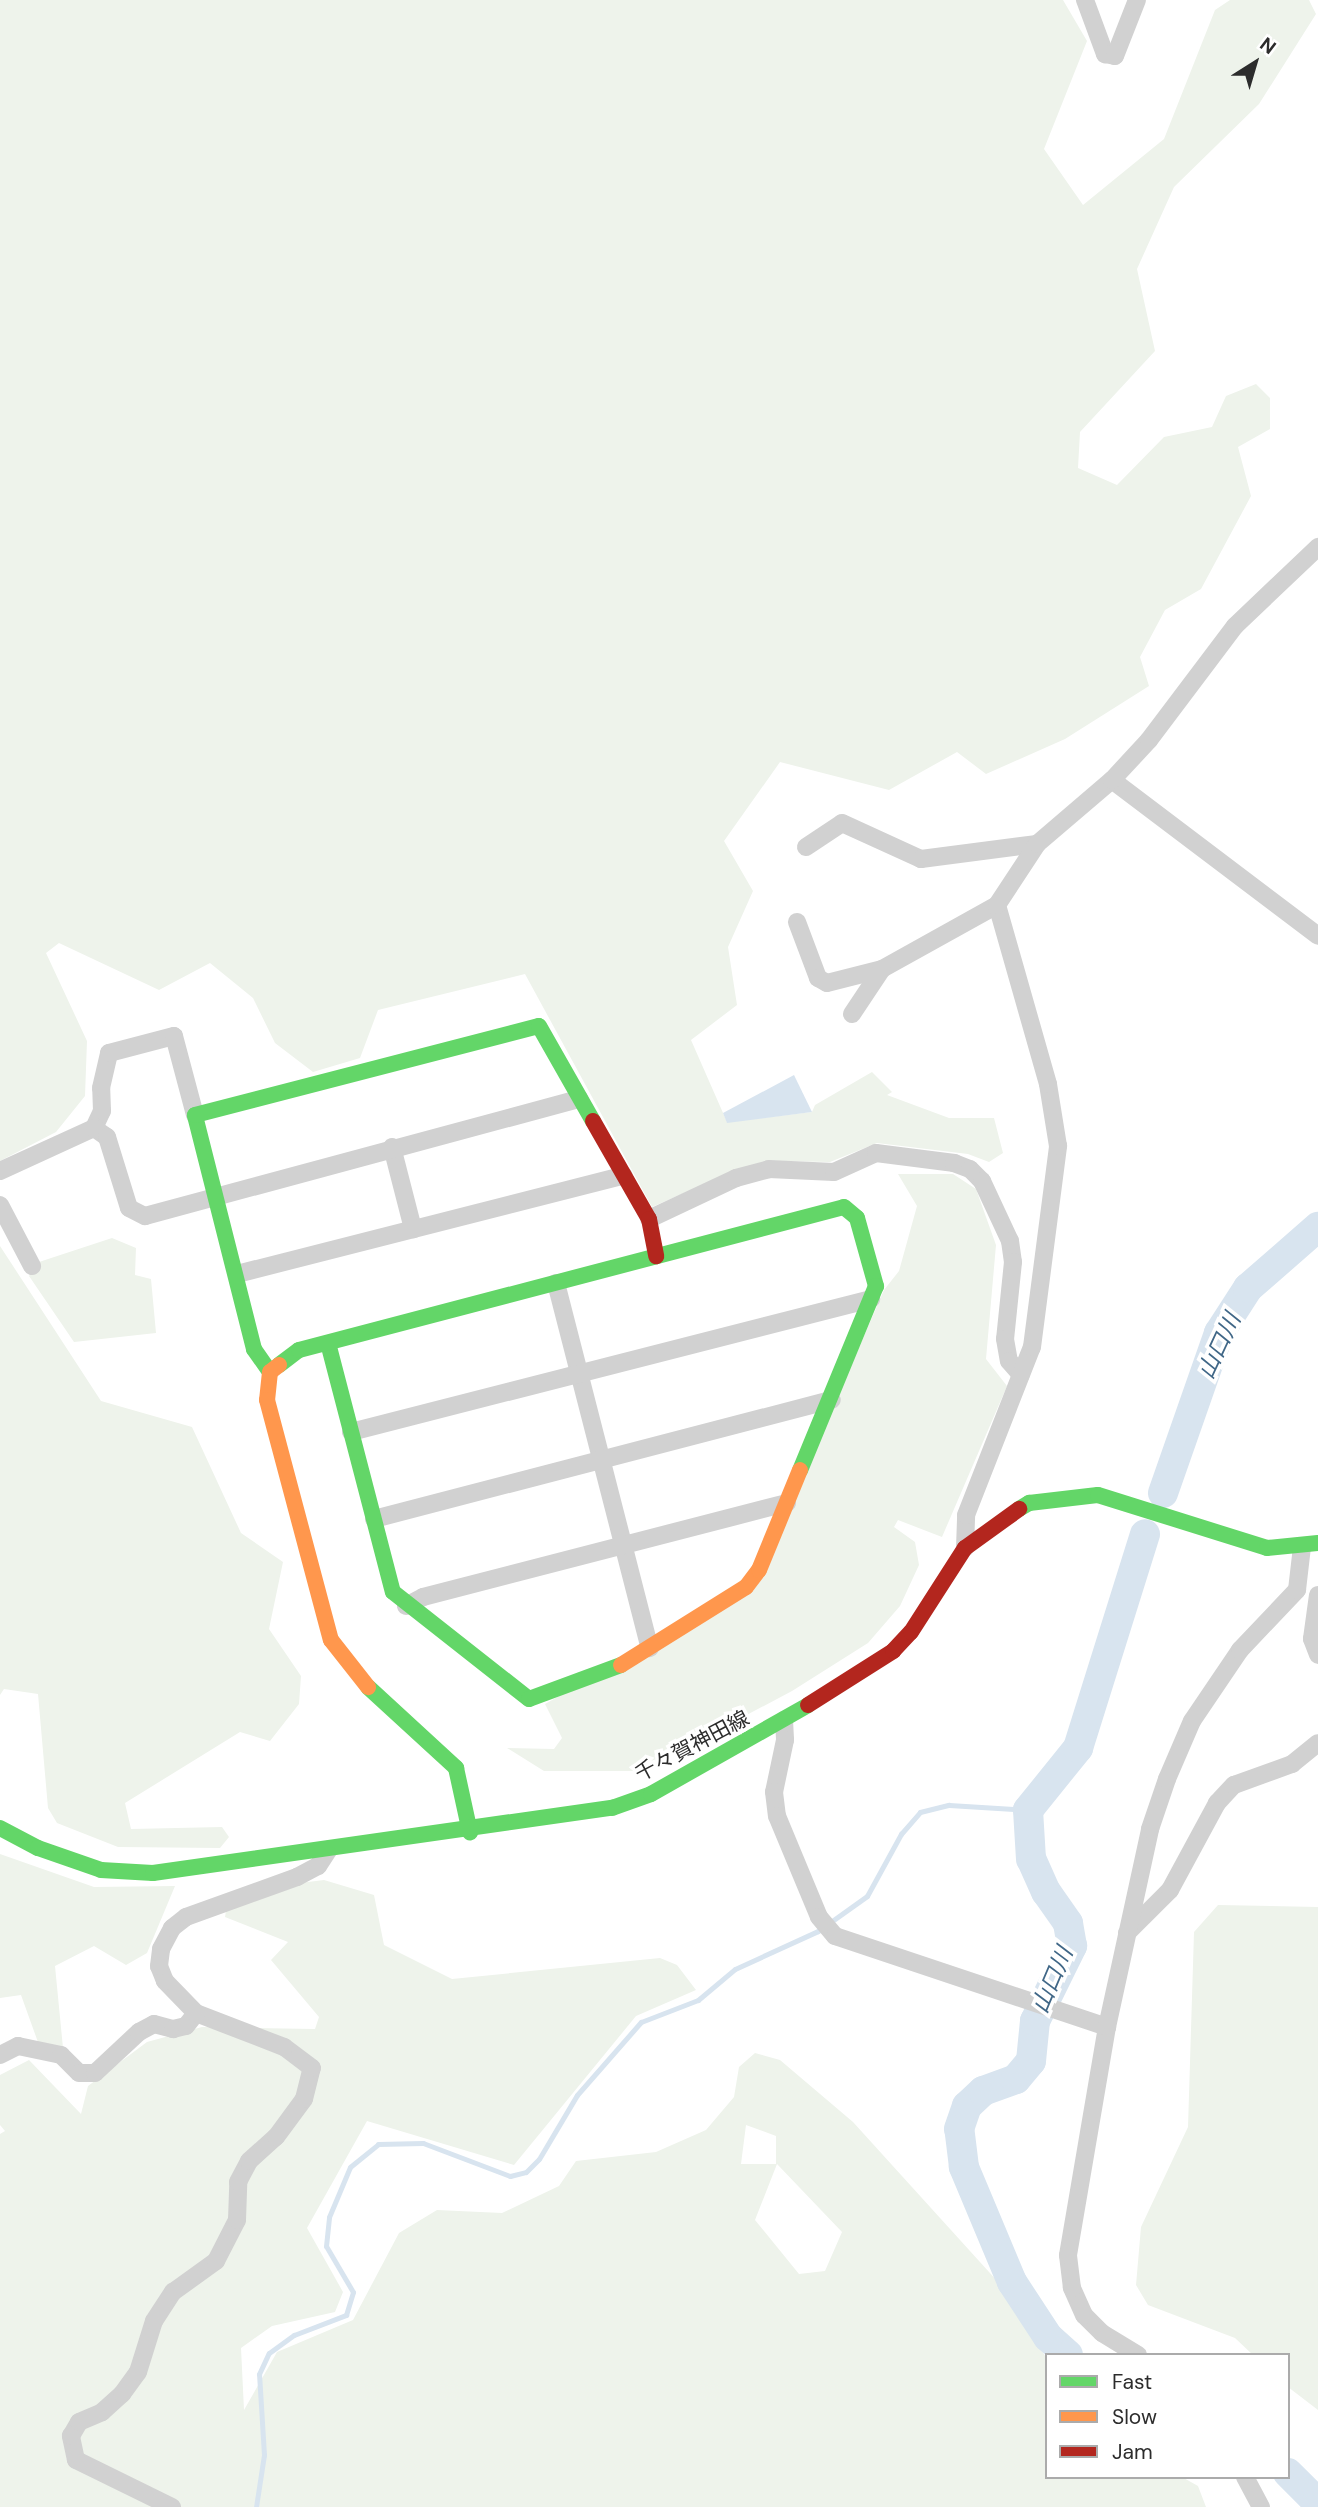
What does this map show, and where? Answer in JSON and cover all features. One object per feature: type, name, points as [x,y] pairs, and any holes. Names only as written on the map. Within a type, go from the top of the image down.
[{"type":"street","points":[[1085,0],[1105,54],[1115,56],[1137,0]]},
{"type":"street","points":[[797,922],[818,978],[827,983],[882,969],[997,905],[1037,844],[1112,780],[1149,740],[1235,626],[1318,547]]},
{"type":"street","points":[[1112,780],[1318,936]]},
{"type":"street","points":[[806,847],[842,823],[921,859],[1037,844]]},
{"type":"street","points":[[965,1548],[966,1515],[1021,1374],[1039,1315],[1058,1146],[1048,1084],[997,905]]},
{"type":"street","points":[[852,1014],[882,969]]},
{"type":"street","points":[[195,1115],[539,1026],[649,1219],[656,1256]]},
{"type":"street","points":[[0,1171],[94,1128],[102,1111],[101,1088],[109,1053],[174,1036],[217,1193],[254,1349],[270,1372],[267,1400],[331,1640],[363,1683],[456,1768],[470,1832]]},
{"type":"street","points":[[94,1128],[107,1137],[129,1208],[145,1216],[217,1193],[580,1099]]},
{"type":"street","points":[[392,1147],[413,1229]]},
{"type":"street","points":[[649,1219],[736,1178],[769,1169],[834,1172],[876,1153],[962,1166],[982,1181],[1010,1241],[1013,1262],[1005,1339],[1009,1361],[1021,1374]]},
{"type":"street","points":[[237,1274],[624,1175]]},
{"type":"street","points":[[0,1205],[32,1266]]},
{"type":"street","points":[[270,1372],[299,1350],[844,1207],[857,1218],[876,1286],[759,1570],[747,1587],[623,1664],[536,1700],[529,1699],[406,1606],[393,1592],[328,1343]]},
{"type":"street","points":[[556,1283],[650,1648]]},
{"type":"street","points":[[351,1433],[871,1299]]},
{"type":"street","points":[[374,1519],[831,1400]]},
{"type":"street","name":"千々賀神田線","points":[[0,1828],[37,1848],[101,1870],[153,1873],[470,1832],[612,1808],[638,1799],[784,1720],[893,1651],[911,1632],[965,1548],[995,1522],[1029,1503],[1098,1495],[1229,1539],[1267,1548],[1310,1545]]},
{"type":"street","points":[[406,1606],[423,1597],[787,1503]]},
{"type":"street","points":[[1135,2353],[1102,2333],[1084,2315],[1072,2288],[1068,2255],[1107,2027],[1127,1933],[1150,1829],[1192,1721],[1240,1650],[1297,1590],[1310,1545]]},
{"type":"street","points":[[1318,1595],[1312,1639],[1318,1655]]},
{"type":"street","points":[[784,1720],[785,1740],[774,1792],[777,1816],[819,1917],[835,1936],[1107,2027]]},
{"type":"street","points":[[1127,1933],[1170,1890],[1217,1803],[1234,1784],[1292,1764],[1318,1744]]},
{"type":"street","points":[[172,2507],[76,2460],[71,2436],[79,2422],[102,2412],[122,2394],[138,2372],[154,2321],[173,2292],[216,2262],[234,2234],[238,2182],[248,2161],[276,2137],[312,2079],[312,2068],[305,2059],[196,2012],[165,1981],[159,1966],[161,1949],[172,1928],[186,1917],[297,1877],[318,1866],[329,1849]]},
{"type":"street","points":[[0,2055],[18,2046],[61,2055],[79,2073],[95,2073],[139,2032],[154,2024],[173,2029],[186,2026],[196,2012]]},
{"type":"street","points":[[1246,2479],[1261,2507]]},
{"type":"shaded area","points":[[0,0],[1063,0],[1087,41],[1044,149],[1083,205],[1164,139],[1215,10],[1230,0],[1309,0],[1316,14],[1259,104],[1174,187],[1137,269],[1155,351],[1080,432],[1078,468],[1117,485],[1164,437],[1212,427],[1226,396],[1256,384],[1270,398],[1270,429],[1238,447],[1251,496],[1201,589],[1165,610],[1140,657],[1149,686],[1065,739],[986,774],[957,752],[889,790],[780,762],[724,841],[753,891],[728,947],[737,1005],[691,1040],[727,1122],[812,1112],[815,1105],[872,1072],[892,1092],[887,1095],[949,1118],[994,1118],[1003,1153],[989,1162],[968,1154],[877,1143],[830,1162],[777,1161],[734,1171],[652,1207],[525,974],[378,1010],[360,1058],[313,1072],[275,1043],[253,998],[210,963],[159,990],[59,943],[46,953],[87,1041],[85,1096],[56,1132],[0,1161]]},
{"type":"shaded area","points":[[794,1075],[812,1112],[727,1123],[723,1113]]},
{"type":"shaded area","points":[[898,1174],[953,1174],[976,1189],[996,1245],[986,1359],[1007,1386],[942,1537],[898,1520],[894,1527],[915,1542],[919,1565],[900,1606],[868,1643],[792,1691],[641,1771],[544,1771],[507,1748],[554,1749],[562,1738],[545,1704],[755,1586],[884,1290],[899,1271],[917,1206]]},
{"type":"shaded area","points":[[112,1238],[136,1248],[135,1275],[151,1279],[156,1333],[74,1342],[29,1276],[39,1262]]},
{"type":"shaded area","points":[[0,1246],[101,1401],[192,1427],[241,1533],[283,1562],[269,1629],[301,1676],[299,1704],[270,1741],[240,1732],[125,1803],[131,1829],[222,1827],[229,1837],[220,1848],[118,1847],[57,1823],[48,1808],[38,1694],[4,1689],[0,1695]]},
{"type":"shaded area","points":[[0,1854],[94,1887],[175,1886],[147,1953],[126,1965],[94,1946],[55,1966],[63,2048],[39,2045],[21,1995],[0,1998]]},
{"type":"shaded area","points":[[324,1880],[374,1895],[384,1945],[452,1979],[660,1958],[677,1965],[696,1990],[636,2016],[514,2165],[367,2121],[307,2228],[343,2292],[335,2312],[272,2326],[241,2348],[244,2410],[277,2352],[353,2320],[399,2233],[437,2210],[502,2213],[559,2186],[576,2161],[656,2152],[706,2130],[734,2097],[739,2067],[755,2053],[780,2060],[853,2122],[999,2283],[1045,2356],[1045,2479],[1186,2479],[1198,2486],[1206,2507],[0,2507],[0,2134],[5,2131],[0,2125],[0,2075],[29,2060],[81,2114],[88,2086],[147,2042],[202,2027],[315,2029],[319,2017],[271,1960],[288,1942],[225,1917],[229,1892]],"holes":[[[746,2125],[776,2136],[776,2164],[741,2164]],[[777,2164],[842,2232],[825,2271],[799,2274],[755,2220]]]},
{"type":"shaded area","points":[[1218,1905],[1318,1907],[1318,2410],[1290,2389],[1290,2353],[1251,2353],[1235,2338],[1148,2305],[1136,2285],[1141,2227],[1188,2127],[1194,1932]]},
{"type":"waterway","name":"山口川","points":[[1163,1493],[1219,1333],[1248,1288],[1318,1227]]},
{"type":"waterway","name":"山口川","points":[[1066,2353],[1048,2337],[1012,2282],[964,2167],[959,2129],[967,2106],[983,2091],[1016,2079],[1031,2061],[1035,2021],[1072,1946],[1068,1923],[1046,1892],[1031,1859],[1028,1810],[1078,1748],[1145,1534]]},
{"type":"waterway","points":[[256,2507],[264,2455],[259,2374],[269,2353],[294,2335],[346,2315],[353,2292],[326,2246],[329,2217],[350,2167],[378,2144],[423,2143],[510,2176],[526,2172],[539,2159],[577,2095],[641,2022],[698,2000],[735,1969],[818,1931],[867,1896],[901,1834],[920,1812],[949,1805],[1028,1810]]},
{"type":"waterway","name":"山口川","points":[[1290,2475],[1318,2503]]},
{"type":"traffic: fast","points":[[270,1372],[254,1349],[195,1115],[539,1026],[593,1121]]},
{"type":"traffic: fast","points":[[279,1365],[299,1350],[844,1207],[857,1218],[876,1286],[800,1470]]},
{"type":"traffic: fast","points":[[328,1343],[393,1592],[529,1699],[621,1665]]},
{"type":"traffic: fast","points":[[1019,1509],[1029,1503],[1098,1495],[1267,1548],[1318,1543]]},
{"type":"traffic: fast","points":[[368,1687],[456,1768],[470,1832]]},
{"type":"traffic: fast","points":[[0,1828],[38,1848],[101,1870],[153,1873],[612,1808],[651,1794],[808,1705]]},
{"type":"traffic: slow","points":[[279,1365],[270,1372],[267,1400],[331,1640],[368,1687]]},
{"type":"traffic: slow","points":[[621,1665],[746,1587],[759,1570],[800,1470]]},
{"type":"traffic: jam","points":[[593,1121],[649,1219],[656,1256]]},
{"type":"traffic: jam","points":[[808,1705],[893,1651],[911,1632],[965,1548],[1019,1509]]}]
